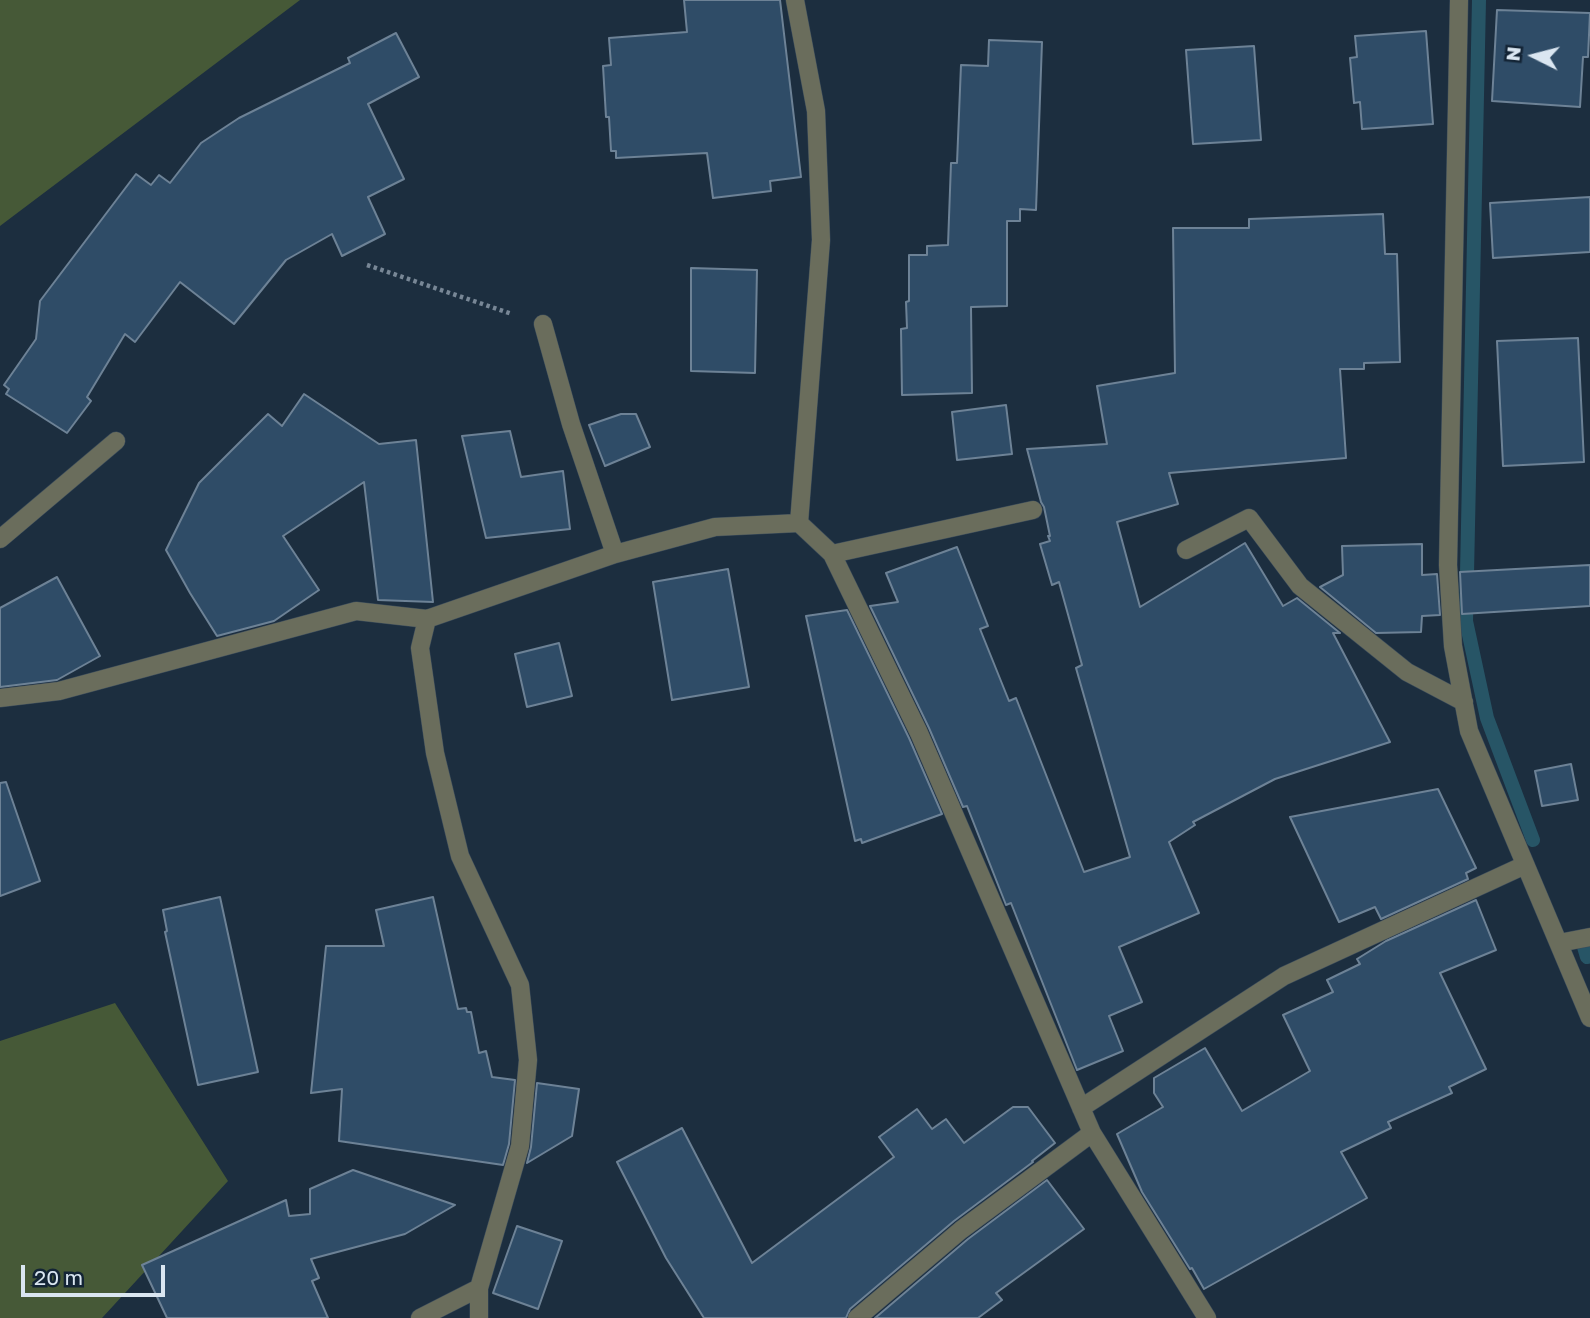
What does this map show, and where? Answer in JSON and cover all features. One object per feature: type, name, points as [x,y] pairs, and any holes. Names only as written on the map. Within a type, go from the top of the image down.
[{"type":"street","points":[[795,0],[816,111],[821,240],[799,523]]},
{"type":"street","points":[[1458,0],[1448,565],[1453,646],[1469,731],[1590,1018]]},
{"type":"street","points":[[543,324],[571,424],[615,554]]},
{"type":"street","points":[[0,539],[116,441]]},
{"type":"street","points":[[832,554],[1033,510]]},
{"type":"street","points":[[1186,550],[1249,518],[1300,586],[1407,672],[1464,702]]},
{"type":"street","points":[[0,698],[59,691],[356,611],[427,619],[615,554],[715,527],[799,523],[832,554],[919,733],[1092,1133],[1207,1318]]},
{"type":"street","points":[[427,619],[421,648],[435,753],[460,856],[520,985],[528,1060],[520,1146],[479,1288],[479,1318]]},
{"type":"street","points":[[1081,1108],[1284,976],[1525,865]]},
{"type":"street","points":[[1559,943],[1590,937]]},
{"type":"street","points":[[857,1318],[961,1230],[1092,1133]]},
{"type":"street","points":[[420,1318],[479,1288]]},
{"type":"path","points":[[367,265],[543,324]]},
{"type":"green space","points":[[0,0],[300,0],[0,226]]},
{"type":"green space","points":[[115,1003],[228,1181],[102,1318],[0,1318],[0,1041]]},
{"type":"building","points":[[684,0],[780,0],[801,177],[770,181],[771,191],[713,198],[707,153],[616,158],[616,151],[611,151],[603,66],[611,65],[609,38],[687,32]]},
{"type":"building","points":[[1497,10],[1590,13],[1588,57],[1583,57],[1580,107],[1492,101]]},
{"type":"building","points":[[1426,31],[1433,124],[1362,129],[1360,102],[1354,103],[1350,58],[1357,57],[1355,36]]},
{"type":"building","points":[[396,33],[419,77],[368,104],[404,179],[368,197],[385,234],[342,256],[332,234],[286,260],[234,324],[180,282],[135,342],[125,334],[87,397],[91,401],[67,433],[6,394],[9,389],[4,385],[36,339],[40,301],[136,174],[151,185],[159,175],[170,183],[201,143],[239,118],[350,63],[348,58]]},
{"type":"building","points":[[989,40],[1042,42],[1036,210],[1020,209],[1020,221],[1007,221],[1007,306],[971,307],[972,393],[902,395],[901,329],[907,328],[909,255],[927,255],[927,246],[948,245],[951,163],[957,163],[961,65],[988,66]]},
{"type":"building","points":[[1254,46],[1261,140],[1193,144],[1186,50]]},
{"type":"building","points":[[1590,197],[1590,252],[1493,258],[1490,203]]},
{"type":"building","points":[[1383,214],[1385,254],[1397,254],[1400,362],[1364,363],[1364,369],[1340,369],[1346,458],[1169,473],[1178,504],[1117,522],[1140,607],[1245,543],[1283,606],[1297,598],[1340,633],[1333,633],[1390,742],[1275,779],[1193,822],[1195,825],[1169,842],[1199,913],[1119,947],[1142,1002],[1109,1016],[1123,1051],[1077,1070],[1011,903],[1006,905],[967,806],[963,807],[929,728],[870,606],[898,602],[886,573],[957,547],[988,626],[980,629],[1009,701],[1016,698],[1084,872],[1130,857],[1076,668],[1082,665],[1059,582],[1052,585],[1040,544],[1050,541],[1050,536],[1027,449],[1107,444],[1097,386],[1175,373],[1173,228],[1249,228],[1249,219]]},
{"type":"building","points":[[691,268],[757,270],[755,373],[691,371]]},
{"type":"building","points":[[1578,338],[1584,462],[1503,466],[1497,341]]},
{"type":"building","points":[[304,394],[379,444],[416,440],[433,602],[378,600],[364,482],[283,536],[319,590],[274,621],[217,636],[166,550],[199,483],[268,414],[282,426]]},
{"type":"building","points":[[1006,405],[1012,454],[957,460],[952,412]]},
{"type":"building","points":[[621,414],[636,414],[650,447],[605,466],[589,425]]},
{"type":"building","points":[[510,431],[521,477],[563,471],[570,529],[486,538],[462,436]]},
{"type":"building","points":[[1422,544],[1422,575],[1437,574],[1440,615],[1422,616],[1421,632],[1376,633],[1320,587],[1343,575],[1342,546]]},
{"type":"building","points":[[1590,565],[1590,606],[1462,614],[1460,572]]},
{"type":"building","points":[[728,569],[749,687],[672,700],[653,582]]},
{"type":"building","points":[[57,577],[100,656],[57,680],[0,687],[0,608]]},
{"type":"building","points":[[847,610],[909,738],[942,814],[862,843],[861,839],[855,841],[806,616]]},
{"type":"building","points":[[559,643],[572,696],[527,707],[515,654]]},
{"type":"building","points":[[1571,764],[1578,800],[1542,806],[1535,771]]},
{"type":"building","points":[[6,782],[40,881],[0,896],[0,783]]},
{"type":"building","points":[[1438,789],[1476,868],[1466,873],[1468,879],[1381,919],[1375,907],[1339,922],[1290,817]]},
{"type":"building","points":[[220,897],[258,1072],[198,1085],[165,932],[163,910]]},
{"type":"building","points":[[433,897],[458,1009],[466,1008],[467,1012],[471,1012],[479,1053],[486,1051],[492,1077],[515,1080],[509,1144],[503,1165],[339,1141],[342,1089],[311,1093],[326,946],[384,946],[376,910]]},
{"type":"building","points":[[1476,900],[1496,950],[1440,973],[1486,1069],[1449,1087],[1452,1093],[1388,1122],[1391,1128],[1341,1152],[1367,1198],[1204,1289],[1142,1192],[1117,1134],[1163,1107],[1154,1093],[1154,1078],[1205,1048],[1242,1111],[1310,1071],[1283,1015],[1333,992],[1327,980],[1360,964],[1357,959],[1386,941]]},
{"type":"building","points":[[537,1083],[579,1089],[572,1136],[527,1163],[531,1147]]},
{"type":"building","points":[[1013,1107],[1028,1107],[1055,1143],[954,1221],[850,1309],[846,1318],[704,1318],[666,1258],[617,1162],[682,1128],[752,1263],[894,1157],[879,1137],[917,1109],[932,1129],[946,1119],[964,1143]]},
{"type":"building","points":[[353,1170],[455,1205],[405,1234],[311,1259],[319,1278],[312,1281],[328,1318],[167,1318],[142,1265],[286,1200],[289,1216],[310,1214],[310,1189]]},
{"type":"building","points":[[1047,1180],[1084,1229],[996,1293],[1002,1300],[978,1318],[875,1318],[968,1239]]},
{"type":"building","points":[[517,1226],[562,1241],[538,1309],[493,1293]]},
{"type":"waterway","points":[[1479,0],[1466,621],[1487,718],[1533,840]]},
{"type":"waterway","points":[[1584,947],[1587,957],[1590,956]]}]
